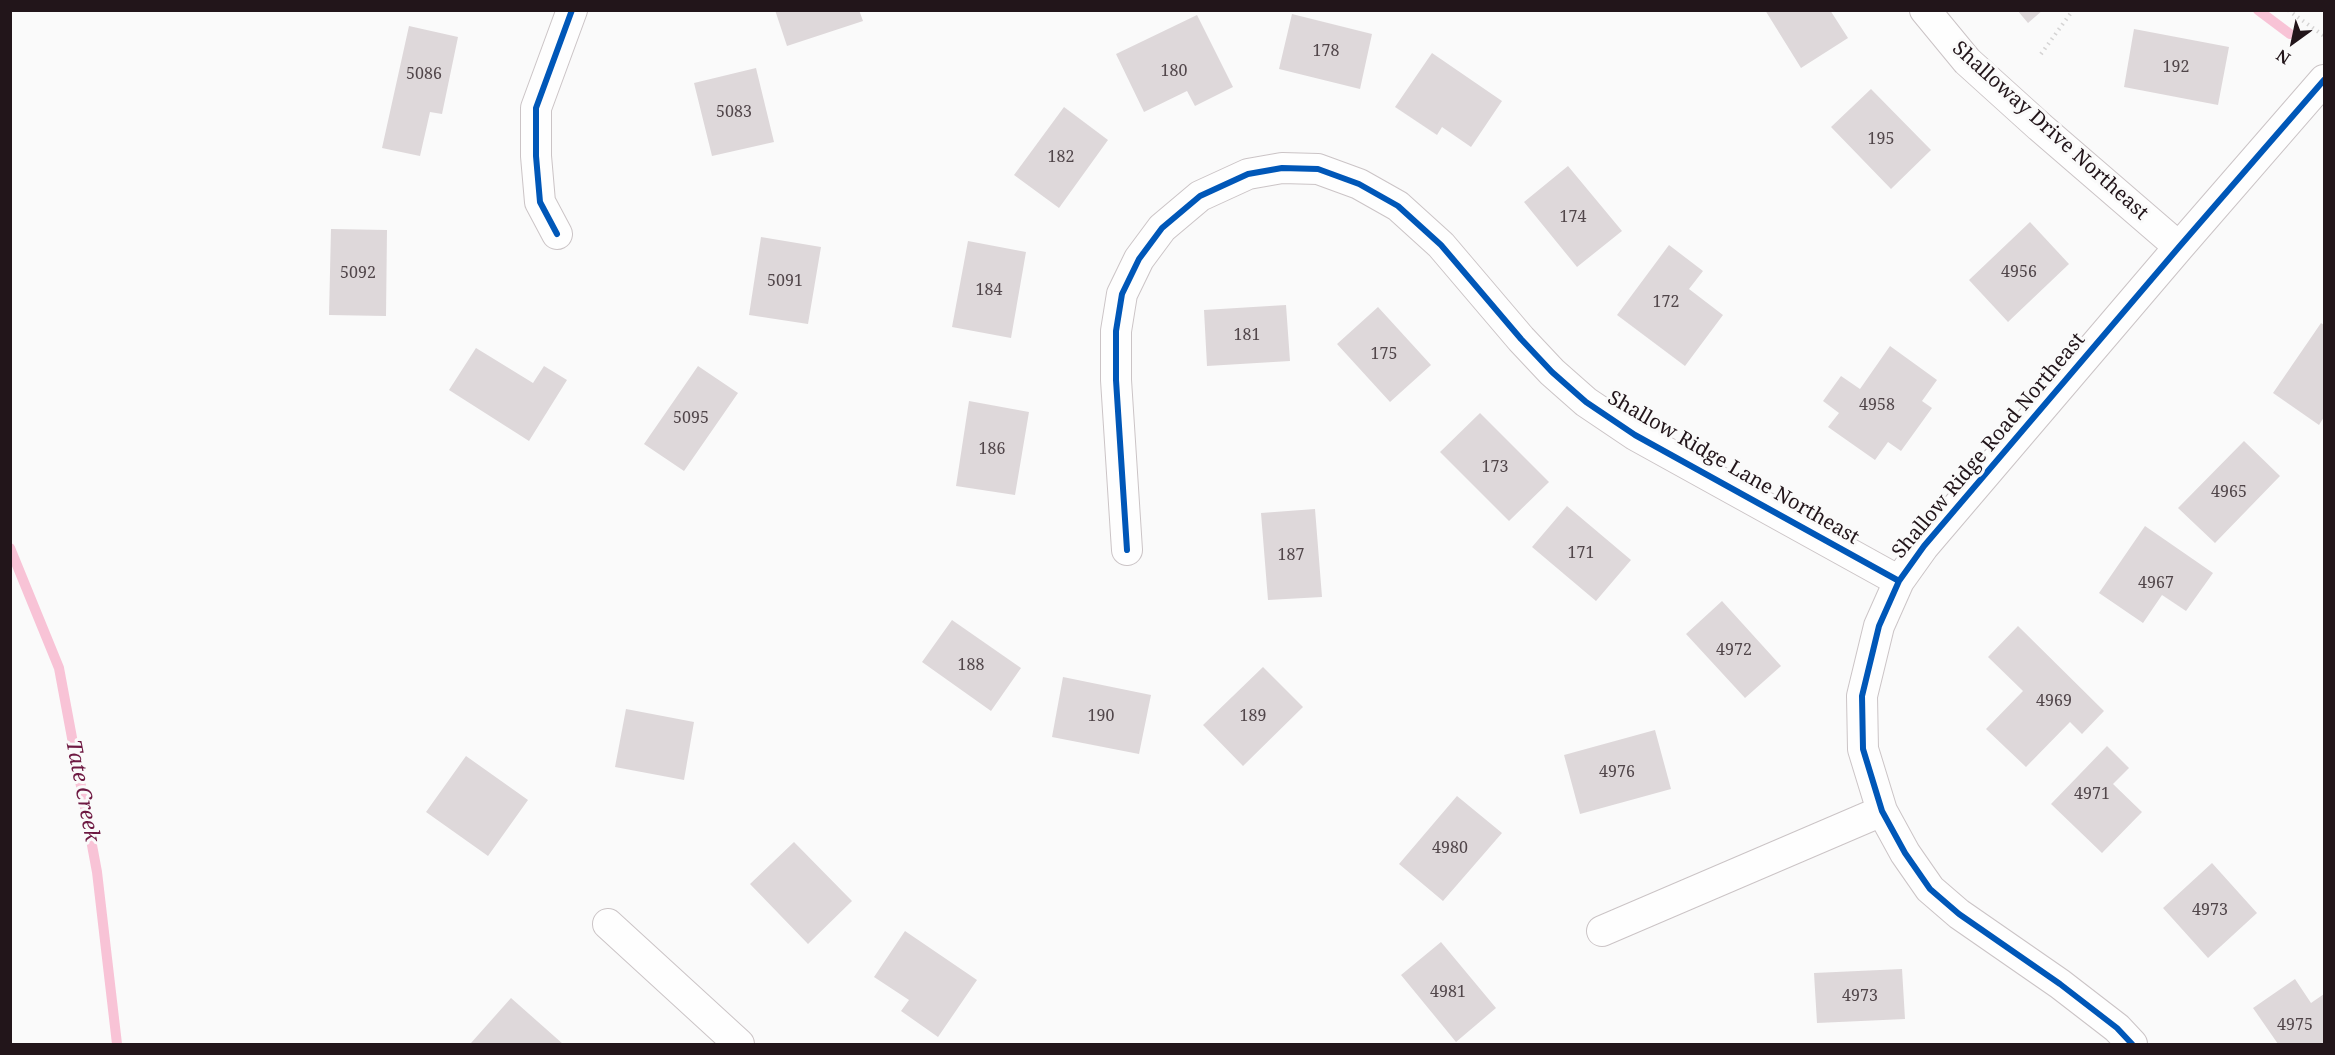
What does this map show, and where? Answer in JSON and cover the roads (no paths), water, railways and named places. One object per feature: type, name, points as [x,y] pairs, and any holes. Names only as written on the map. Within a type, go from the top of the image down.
[{"type":"street","points":[[557,234],[540,202],[536,156],[536,108],[572,10]]},
{"type":"street","name":"Shalloway Drive Northeast","points":[[1926,10],[1967,61],[2179,247]]},
{"type":"street","name":"Shallow Ridge Road Northeast","points":[[2132,1044],[2061,984],[1959,914],[1930,889],[1905,853],[1882,811],[1863,749],[1862,696],[1879,626],[1899,581],[1924,546],[2325,80]]},
{"type":"street","name":"Shallow Ridge Lane Northeast","points":[[1126,550],[1116,380],[1116,331],[1122,294],[1130,276],[1139,259],[1162,228],[1200,196],[1248,174],[1282,168],[1318,169],[1359,184],[1398,206],[1441,245],[1537,356],[1586,402],[1635,435],[1899,581]]},
{"type":"street","points":[[1602,931],[1882,811]]},
{"type":"street","points":[[608,924],[739,1044]]},
{"type":"waterway","points":[[2258,10],[2290,34]]},
{"type":"waterway","name":"Tate Creek","points":[[10,548],[59,668],[97,872],[117,1044]]}]
